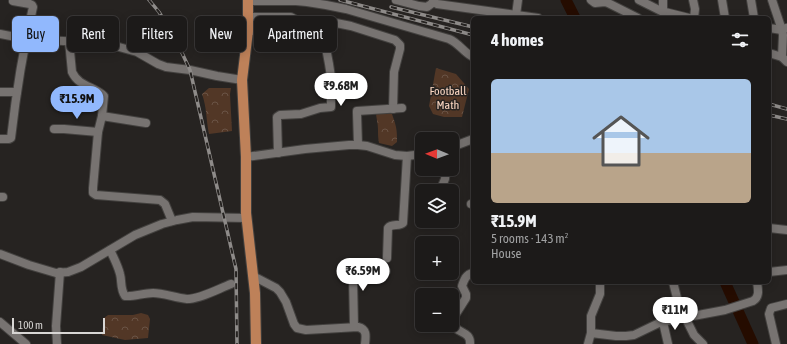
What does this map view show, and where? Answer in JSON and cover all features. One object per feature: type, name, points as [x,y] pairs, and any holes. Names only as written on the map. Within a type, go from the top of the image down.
[{"type":"main road","points":[[248,0],[248,31],[242,80],[247,218],[254,276],[256,344]]},
{"type":"street","points":[[248,0],[286,0],[346,9],[449,39],[455,42],[471,56]]},
{"type":"street","points":[[396,0],[427,7],[434,1],[437,4],[458,3],[523,16]]},
{"type":"street","points":[[516,15],[518,0]]},
{"type":"street","points":[[591,0],[595,3],[605,1],[634,16]]},
{"type":"street","points":[[639,0],[663,11],[682,16]]},
{"type":"street","points":[[663,0],[663,11]]},
{"type":"street","points":[[693,0],[695,9],[694,16]]},
{"type":"street","points":[[722,0],[725,16]]},
{"type":"street","points":[[751,0],[754,16]]},
{"type":"street","points":[[771,54],[785,59],[783,35],[785,29],[772,0]]},
{"type":"street","points":[[13,1],[30,4],[33,6],[31,16]]},
{"type":"street","points":[[248,17],[254,17]]},
{"type":"street","points":[[337,23],[351,26],[395,40],[400,45],[394,72],[397,108],[357,111],[358,145]]},
{"type":"street","points":[[771,28],[785,29]]},
{"type":"street","points":[[248,31],[254,31]]},
{"type":"street","points":[[0,34],[12,36]]},
{"type":"street","points":[[119,47],[137,52],[166,67],[242,80]]},
{"type":"street","points":[[0,139],[6,140],[11,138],[24,52]]},
{"type":"street","points":[[70,52],[72,72],[79,82],[100,92],[104,96],[102,116],[98,132],[93,193],[96,195],[160,200],[165,204],[172,221]]},
{"type":"street","points":[[278,153],[277,117],[280,115],[301,114],[320,108],[331,107],[331,77],[327,52]]},
{"type":"street","points":[[0,92],[17,92]]},
{"type":"street","points":[[102,116],[146,123]]},
{"type":"street","points":[[54,129],[64,128],[98,132]]},
{"type":"street","points":[[459,144],[471,139]]},
{"type":"street","points":[[246,158],[278,153],[358,145],[367,146],[395,155],[415,155]]},
{"type":"street","points":[[387,258],[388,227],[401,225],[403,223],[407,156]]},
{"type":"street","points":[[0,254],[29,265],[56,272],[68,272],[81,267],[135,235],[162,224],[193,217],[247,218]]},
{"type":"street","points":[[771,228],[787,230]]},
{"type":"street","points":[[110,250],[120,274],[122,292],[125,296],[131,297],[155,293],[186,299],[198,297],[231,284]]},
{"type":"street","points":[[354,327],[354,273],[360,269],[386,271]]},
{"type":"street","points":[[771,272],[787,270]]},
{"type":"street","points":[[57,344],[56,326],[60,272]]},
{"type":"street","points":[[459,310],[466,298],[466,294],[462,286],[463,282],[471,274]]},
{"type":"street","points":[[254,276],[276,288],[280,292],[297,328],[306,330],[354,327],[362,328],[365,330],[366,334],[365,344]]},
{"type":"street","points":[[588,344],[591,332],[591,316],[600,294],[600,284]]},
{"type":"street","points":[[674,284],[683,318],[694,335],[703,344]]},
{"type":"street","points":[[591,332],[616,336],[634,335],[663,322],[725,310],[756,299],[758,297],[757,284]]},
{"type":"street","points":[[776,344],[769,311],[774,306],[787,304]]},
{"type":"street","points":[[0,322],[26,344]]},
{"type":"street","points":[[663,322],[668,344]]},
{"type":"street","points":[[459,331],[469,337],[470,344]]},
{"type":"green space","name":"Football Math","points":[[436,68],[456,74],[469,89],[462,117],[444,117],[433,114],[429,106]]},
{"type":"green space","points":[[209,88],[231,88],[232,131],[209,134],[205,104],[202,94]]},
{"type":"green space","points":[[391,110],[397,131],[397,142],[392,146],[379,143],[376,112]]},
{"type":"green space","points":[[141,313],[148,315],[150,319],[148,338],[125,340],[102,335],[104,318],[108,315],[133,315]]},
{"type":"waterway","points":[[566,0],[574,16]]},
{"type":"waterway","points":[[726,284],[753,344]]},
{"type":"railway","points":[[149,0],[159,12],[176,40],[190,70],[236,269],[237,344]]},
{"type":"railway","points":[[340,0],[471,34]]},
{"type":"railway","points":[[391,7],[471,27]]},
{"type":"railway","points":[[771,105],[787,109]]},
{"type":"railway","points":[[771,115],[787,119]]}]
